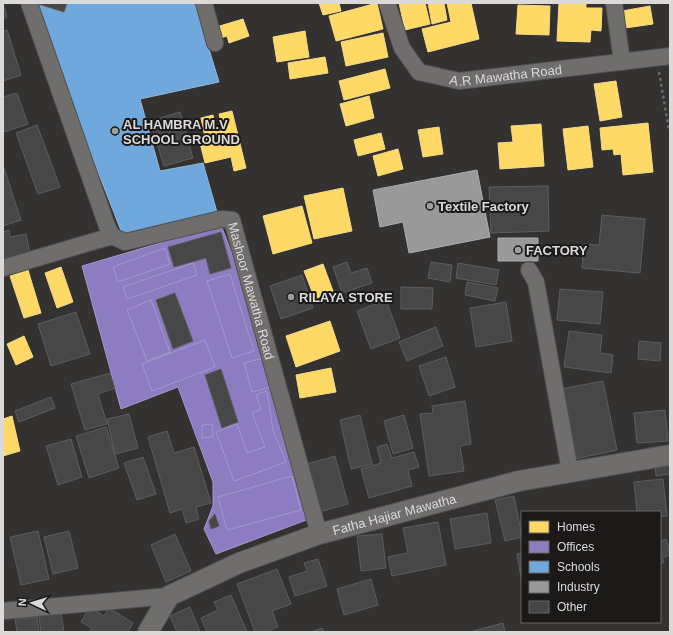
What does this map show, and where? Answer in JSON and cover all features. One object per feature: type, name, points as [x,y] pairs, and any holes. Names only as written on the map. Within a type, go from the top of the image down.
[{"type":"street","points":[[3,268],[112,236],[107,226],[29,3]]},
{"type":"street","points":[[204,3],[215,43]]},
{"type":"street","name":"A.R Mawatha Road","points":[[387,3],[402,48],[419,72],[459,81],[663,57]]},
{"type":"street","points":[[614,3],[622,62]]},
{"type":"street","name":"Mashoor Mawatha Road","points":[[112,236],[125,242],[221,219],[232,220],[238,234],[319,534]]},
{"type":"street","points":[[529,270],[536,282],[570,471]]},
{"type":"street","name":"Fatha Hajiar Mawatha","points":[[169,596],[239,563],[319,534],[519,481],[670,454]]},
{"type":"street","points":[[3,611],[169,596]]},
{"type":"street","points":[[148,632],[169,596]]},
{"type":"path","points":[[663,57],[669,130]]},
{"type":"building: Homes","points":[[319,3],[339,3],[341,11],[323,15]]},
{"type":"building: Homes","points":[[377,3],[383,29],[336,41],[329,16]]},
{"type":"building: Homes","points":[[399,3],[425,3],[430,24],[405,30]]},
{"type":"building: Homes","points":[[428,3],[444,3],[447,20],[432,24]]},
{"type":"building: Homes","points":[[447,3],[471,3],[479,39],[428,52],[422,29],[451,22]]},
{"type":"building: Homes","points":[[559,3],[586,3],[586,8],[602,8],[601,31],[591,30],[590,42],[557,41]]},
{"type":"building: Homes","points":[[518,5],[550,6],[549,35],[516,34]]},
{"type":"building: Homes","points":[[650,6],[653,24],[625,28],[622,11]]},
{"type":"building: Homes","points":[[243,19],[249,36],[229,43],[227,36],[218,39],[213,28]]},
{"type":"building: Homes","points":[[305,31],[309,57],[277,62],[273,37]]},
{"type":"building: Homes","points":[[383,33],[388,57],[346,66],[341,42]]},
{"type":"building: Homes","points":[[325,57],[328,73],[290,79],[288,63]]},
{"type":"building: Homes","points":[[385,69],[390,88],[344,100],[339,81]]},
{"type":"building: Homes","points":[[616,81],[622,117],[600,121],[594,84]]},
{"type":"building: Homes","points":[[369,96],[374,118],[346,126],[340,104]]},
{"type":"building: Homes","points":[[232,111],[246,168],[234,171],[231,157],[205,163],[200,143],[206,142],[201,118],[213,115],[217,132],[223,130],[219,114]]},
{"type":"building: Homes","points":[[648,123],[653,172],[623,175],[621,154],[614,155],[613,149],[602,150],[600,128]]},
{"type":"building: Homes","points":[[541,124],[544,166],[500,169],[498,143],[513,142],[511,126]]},
{"type":"building: Homes","points":[[588,126],[593,167],[568,170],[563,129]]},
{"type":"building: Homes","points":[[439,127],[443,154],[423,157],[418,130]]},
{"type":"building: Homes","points":[[381,133],[385,149],[358,156],[354,140]]},
{"type":"building: Homes","points":[[398,149],[403,169],[378,176],[373,156]]},
{"type":"building: Homes","points":[[343,188],[352,231],[314,239],[304,196]]},
{"type":"building: Homes","points":[[302,206],[312,243],[273,254],[263,216]]},
{"type":"building: Homes","points":[[323,264],[333,291],[315,299],[304,271]]},
{"type":"building: Homes","points":[[61,267],[73,302],[57,308],[45,273]]},
{"type":"building: Homes","points":[[28,270],[41,313],[24,318],[10,276]]},
{"type":"building: Homes","points":[[330,321],[340,351],[296,367],[286,336]]},
{"type":"building: Homes","points":[[24,336],[33,357],[16,365],[7,344]]},
{"type":"building: Homes","points":[[331,368],[336,392],[300,398],[296,375]]},
{"type":"building: Homes","points":[[12,416],[20,451],[3,456],[3,419]]},
{"type":"building: Offices","points":[[221,225],[249,298],[309,519],[216,554],[204,529],[213,506],[213,482],[178,387],[121,409],[82,266]]},
{"type":"building: Offices","points":[[165,248],[170,264],[118,282],[113,267]]},
{"type":"building: Offices","points":[[193,263],[197,275],[127,299],[123,287]]},
{"type":"building: Offices","points":[[230,274],[254,351],[232,358],[207,281]]},
{"type":"building: Offices","points":[[151,300],[170,352],[147,361],[127,310]]},
{"type":"building: Offices","points":[[205,340],[215,367],[152,391],[142,364]]},
{"type":"building: Offices","points":[[263,358],[271,387],[252,392],[244,363]]},
{"type":"building: Offices","points":[[267,391],[273,430],[286,462],[234,481],[216,432],[237,424],[247,453],[265,447],[252,413],[261,409],[256,395]]},
{"type":"building: Offices","points":[[212,424],[213,437],[202,438],[202,425]]},
{"type":"building: Offices","points":[[292,476],[301,510],[227,530],[218,497]]},
{"type":"building: Schools","name":"AL HAMBRA M.V SCHOOL GROUND","points":[[32,3],[195,3],[219,82],[140,99],[160,171],[203,163],[217,212],[125,241]]},
{"type":"building: Industry","name":"Textile Factory","points":[[477,170],[490,237],[409,253],[403,222],[380,227],[373,190]]},
{"type":"building: Industry","name":"FACTORY","points":[[498,238],[538,238],[538,261],[498,261]]},
{"type":"building: Other","points":[[3,3],[7,17],[3,19]]},
{"type":"building: Other","points":[[35,3],[67,3],[64,12]]},
{"type":"building: Other","points":[[7,30],[21,75],[3,81],[3,31]]},
{"type":"building: Other","points":[[17,93],[28,124],[4,132],[3,97]]},
{"type":"building: Other","points":[[180,112],[193,158],[164,166],[150,121]]},
{"type":"building: Other","points":[[37,125],[60,187],[38,194],[16,133]]},
{"type":"building: Other","points":[[3,165],[21,220],[3,226]]},
{"type":"building: Other","points":[[548,186],[549,231],[491,233],[489,187]]},
{"type":"building: Other","points":[[602,215],[645,219],[640,273],[582,268],[584,244],[599,245]]},
{"type":"building: Other","points":[[9,230],[10,237],[26,234],[30,254],[3,260],[3,232]]},
{"type":"building: Other","points":[[221,232],[231,268],[210,274],[206,258],[174,267],[168,247]]},
{"type":"building: Other","points":[[347,262],[351,273],[367,268],[372,283],[342,293],[333,267]]},
{"type":"building: Other","points":[[431,262],[452,265],[450,282],[428,278]]},
{"type":"building: Other","points":[[458,263],[499,270],[496,285],[456,278]]},
{"type":"building: Other","name":"RILAYA STORE","points":[[302,275],[313,308],[281,319],[270,286]]},
{"type":"building: Other","points":[[467,282],[498,288],[495,301],[465,295]]},
{"type":"building: Other","points":[[401,287],[433,288],[432,309],[401,309]]},
{"type":"building: Other","points":[[560,289],[603,292],[600,324],[557,320]]},
{"type":"building: Other","points":[[175,293],[193,341],[173,349],[156,300]]},
{"type":"building: Other","points":[[386,300],[400,338],[371,349],[357,311]]},
{"type":"building: Other","points":[[506,302],[512,341],[476,347],[470,308]]},
{"type":"building: Other","points":[[76,312],[90,354],[51,366],[38,324]]},
{"type":"building: Other","points":[[436,327],[443,346],[407,361],[399,342]]},
{"type":"building: Other","points":[[569,331],[602,335],[600,353],[613,355],[611,373],[564,367]]},
{"type":"building: Other","points":[[639,341],[661,343],[660,361],[638,359]]},
{"type":"building: Other","points":[[446,357],[455,387],[429,396],[419,366]]},
{"type":"building: Other","points":[[221,369],[238,422],[222,428],[205,375]]},
{"type":"building: Other","points":[[110,373],[115,388],[98,394],[107,424],[85,430],[71,384]]},
{"type":"building: Other","points":[[603,381],[617,450],[575,459],[561,389]]},
{"type":"building: Other","points":[[51,397],[55,408],[19,422],[15,411]]},
{"type":"building: Other","points":[[465,401],[471,444],[460,446],[464,471],[429,476],[420,414],[433,413],[432,406]]},
{"type":"building: Other","points":[[665,410],[668,441],[637,443],[634,413]]},
{"type":"building: Other","points":[[129,414],[138,448],[115,454],[107,419]]},
{"type":"building: Other","points":[[360,415],[372,464],[351,469],[340,420]]},
{"type":"building: Other","points":[[404,415],[413,448],[393,454],[384,421]]},
{"type":"building: Other","points":[[106,427],[119,468],[89,478],[76,436]]},
{"type":"building: Other","points":[[167,431],[174,453],[194,447],[211,503],[196,507],[199,519],[186,523],[182,509],[170,513],[148,437]]},
{"type":"building: Other","points":[[71,439],[82,477],[58,485],[46,446]]},
{"type":"building: Other","points":[[387,444],[392,458],[414,452],[419,467],[408,470],[412,486],[369,498],[361,469],[381,463],[377,447]]},
{"type":"building: Other","points":[[335,456],[348,504],[319,512],[307,464]]},
{"type":"building: Other","points":[[143,457],[156,494],[137,500],[124,463]]},
{"type":"building: Other","points":[[670,465],[670,474],[656,476],[655,466]]},
{"type":"building: Other","points":[[663,479],[667,516],[661,517],[661,511],[637,511],[634,482]]},
{"type":"building: Other","points":[[514,496],[521,537],[505,541],[495,500]]},
{"type":"building: Other","points":[[487,513],[491,543],[455,549],[450,519]]},
{"type":"building: Other","points":[[215,514],[219,526],[211,529],[209,521]]},
{"type":"building: Other","points":[[438,522],[446,565],[392,576],[388,557],[408,553],[403,528]]},
{"type":"building: Other","points":[[38,531],[49,579],[21,585],[10,537]]},
{"type":"building: Other","points":[[69,531],[78,568],[53,574],[44,537]]},
{"type":"building: Other","points":[[175,534],[191,571],[166,582],[151,545]]},
{"type":"building: Other","points":[[382,534],[386,568],[361,571],[357,536]]},
{"type":"building: Other","points":[[666,539],[670,555],[662,558],[664,562],[661,564],[661,541]]},
{"type":"building: Other","points":[[521,553],[521,577],[517,554]]},
{"type":"building: Other","points":[[318,559],[327,586],[295,596],[289,577],[307,571],[304,563]]},
{"type":"building: Other","points":[[277,569],[291,604],[272,611],[278,627],[266,632],[255,632],[237,584]]},
{"type":"building: Other","points":[[371,579],[378,605],[344,615],[337,589]]},
{"type":"building: Other","points":[[231,595],[247,632],[207,632],[201,618],[218,610],[214,602]]},
{"type":"building: Other","points":[[90,607],[104,616],[109,608],[133,623],[128,632],[89,632],[92,628],[81,622]]},
{"type":"building: Other","points":[[190,607],[200,632],[177,632],[170,616]]},
{"type":"building: Other","points":[[61,613],[64,632],[41,632],[39,616]]},
{"type":"building: Other","points":[[37,617],[39,632],[17,632],[15,619]]},
{"type":"building: Other","points":[[503,623],[505,632],[470,632]]},
{"type":"building: Other","points":[[322,628],[324,632],[311,632]]},
{"type":"place","name":"AL HAMBRA M.V SCHOOL GROUND","points":[[115,131]]},
{"type":"place","name":"Textile Factory","points":[[430,206]]},
{"type":"place","name":"FACTORY","points":[[518,250]]},
{"type":"place","name":"RILAYA STORE","points":[[291,297]]}]
